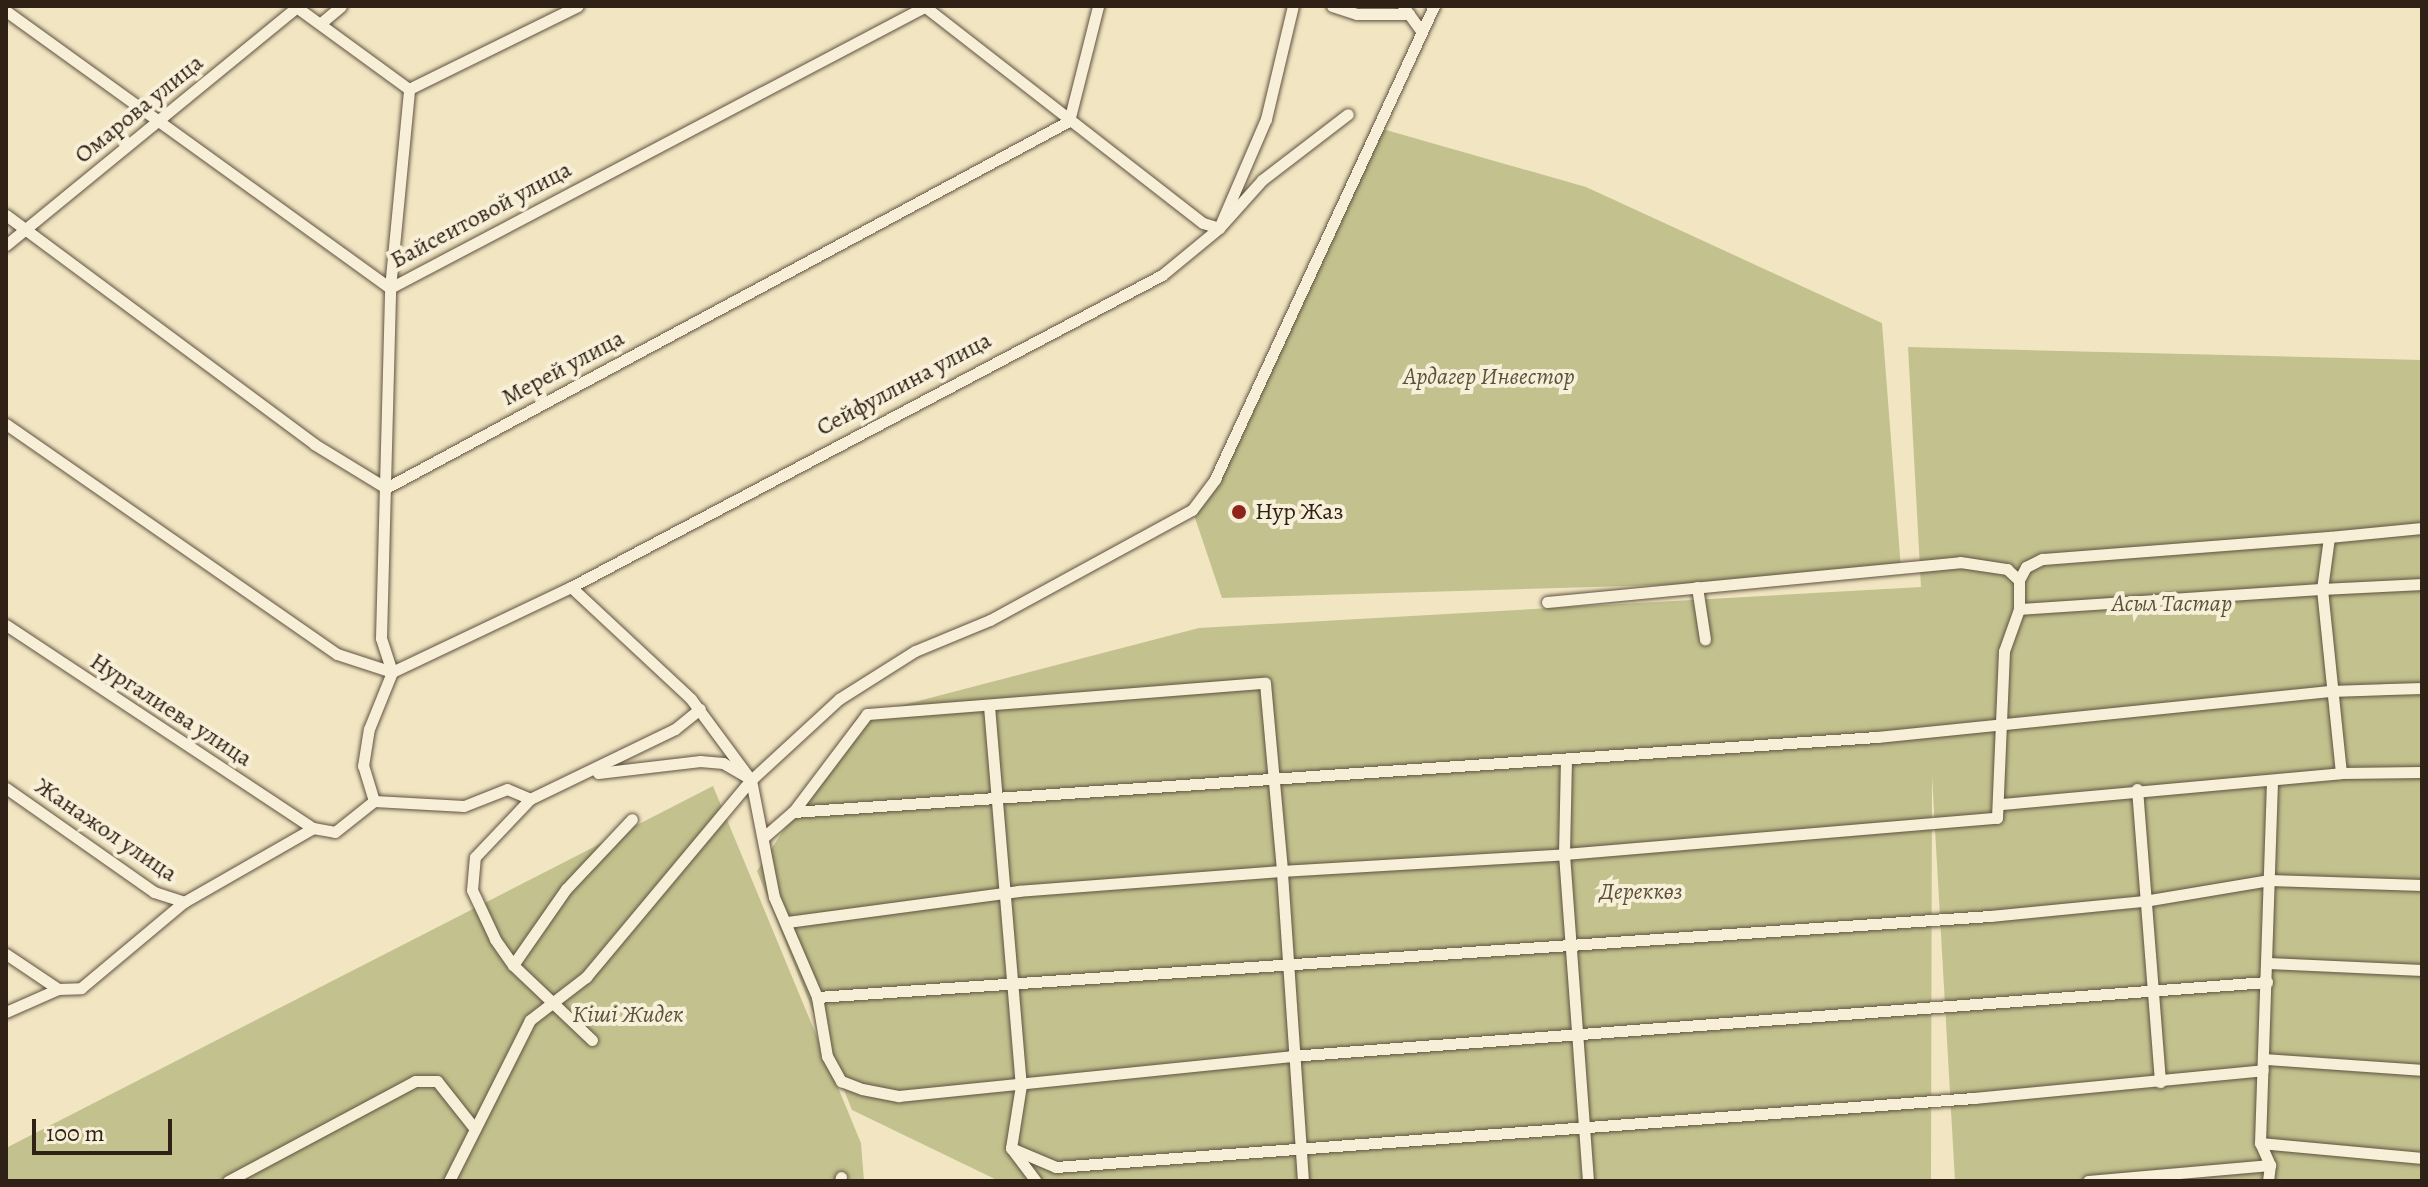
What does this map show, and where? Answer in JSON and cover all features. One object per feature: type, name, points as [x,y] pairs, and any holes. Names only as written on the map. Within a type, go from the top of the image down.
[{"type":"street","points":[[297,6],[409,89]]},
{"type":"street","name":"Омарова улица","points":[[6,245],[163,120],[297,6]]},
{"type":"street","points":[[321,23],[341,6]]},
{"type":"street","points":[[409,89],[578,6]]},
{"type":"street","points":[[925,6],[1203,223],[1219,228],[1262,180],[1348,114]]},
{"type":"street","name":"Байсеитовой улица","points":[[6,11],[163,120],[390,288],[925,6]]},
{"type":"street","points":[[1069,121],[1098,6]]},
{"type":"street","name":"Сейфуллина улица","points":[[392,672],[571,587],[1162,275],[1219,228],[1266,119],[1293,6]]},
{"type":"street","points":[[1332,6],[1357,14],[1406,10],[1422,32]]},
{"type":"street","points":[[449,1181],[530,1020],[553,1003],[626,933],[751,780],[839,699],[915,651],[990,620],[1192,510],[1215,479],[1434,6]]},
{"type":"street","points":[[374,801],[363,766],[369,729],[392,672],[381,638],[390,288],[409,89]]},
{"type":"street","name":"Мерей улица","points":[[386,488],[1069,121]]},
{"type":"street","points":[[6,215],[314,444],[386,488]]},
{"type":"street","points":[[6,424],[337,654],[392,672]]},
{"type":"street","points":[[787,922],[1002,893],[1282,871],[1564,854],[1997,818],[2002,804],[2004,651],[2019,609],[2019,580],[2026,567],[2042,559],[2422,528]]},
{"type":"street","points":[[2329,537],[2322,589],[2330,691],[2341,773]]},
{"type":"street","points":[[1547,602],[1960,562],[2007,569],[2019,580]]},
{"type":"street","points":[[2019,609],[2422,584]]},
{"type":"street","points":[[571,587],[700,709],[751,780],[765,836],[774,897],[817,997],[827,1056],[841,1081],[899,1096],[1291,1056],[2267,982]]},
{"type":"street","points":[[1697,587],[1705,639]]},
{"type":"street","name":"Нургалиева улица","points":[[6,625],[313,828]]},
{"type":"street","points":[[765,836],[793,812],[867,714],[1265,683],[1276,781],[1291,1056],[1303,1181]]},
{"type":"street","points":[[793,812],[1566,761],[2004,724],[2330,691],[2422,688]]},
{"type":"street","points":[[989,706],[1002,893],[1021,1085],[1011,1148],[1036,1181]]},
{"type":"street","points":[[592,1040],[513,965],[472,890],[475,857],[530,799],[586,776],[675,729],[700,709]]},
{"type":"street","points":[[586,776],[700,761],[723,763],[751,780]]},
{"type":"street","points":[[1566,761],[1564,854],[1588,1181]]},
{"type":"street","points":[[2002,804],[2137,789],[2341,773],[2422,772]]},
{"type":"street","points":[[2268,1181],[2270,1165],[2260,1143],[2272,780]]},
{"type":"street","name":"Жанажол улица","points":[[6,788],[154,892],[184,902]]},
{"type":"street","points":[[6,1012],[58,989],[93,980],[184,902],[313,828],[335,832],[374,801],[464,806],[507,789],[530,799]]},
{"type":"street","points":[[2137,789],[2160,1082]]},
{"type":"street","points":[[513,965],[566,889],[632,819]]},
{"type":"street","points":[[817,997],[1011,986],[2144,901],[2269,880],[2422,885]]},
{"type":"street","points":[[6,954],[58,989]]},
{"type":"street","points":[[2268,963],[2422,970]]},
{"type":"street","points":[[1011,1148],[1056,1167],[2160,1082],[2264,1064],[2422,1070]]},
{"type":"street","points":[[228,1181],[415,1081],[437,1081],[475,1129]]},
{"type":"street","points":[[2260,1143],[2422,1158]]},
{"type":"street","points":[[2088,1181],[2270,1165]]},
{"type":"green space","name":"Ардагер Инвестор","points":[[1372,126],[1586,187],[1882,323],[1901,569],[1732,583],[1222,598],[1194,515]]},
{"type":"green space","name":"Дереккөз","points":[[1908,347],[2422,360],[2422,1181],[1955,1181],[1932,776],[1931,1181],[999,1181],[852,1110],[757,871],[857,717],[1199,628],[1921,587]]},
{"type":"green space","name":"Кіші Жидек","points":[[713,786],[861,1143],[864,1181],[6,1181],[6,1148]]},
{"type":"place","name":"Нур Жаз","points":[[1239,512]]},
{"type":"park label","name":"Асыл Тастар","points":[[2172,604]]}]
